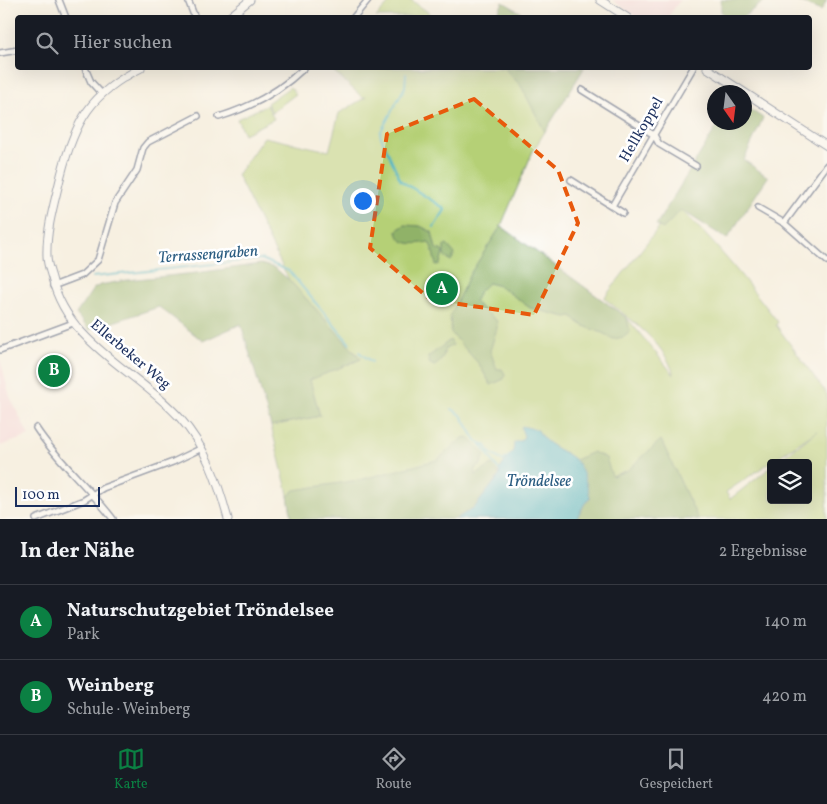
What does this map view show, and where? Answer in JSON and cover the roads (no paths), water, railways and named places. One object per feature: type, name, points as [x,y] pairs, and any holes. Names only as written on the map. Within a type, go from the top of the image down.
[{"type":"street","points":[[59,0],[65,15]]},
{"type":"street","points":[[188,0],[194,15]]},
{"type":"street","points":[[232,15],[250,0]]},
{"type":"street","points":[[356,15],[368,0]]},
{"type":"street","points":[[600,0],[623,15]]},
{"type":"street","points":[[0,53],[15,50]]},
{"type":"street","points":[[87,70],[91,82],[101,93]]},
{"type":"street","name":"Ellerbeker Weg","points":[[137,70],[110,85],[101,93],[87,108],[75,131],[51,217],[47,258],[53,286],[73,323],[98,349],[171,409],[202,448],[217,482],[228,519]]},
{"type":"street","points":[[219,117],[262,100],[291,81],[302,70]]},
{"type":"street","name":"Hellkoppel","points":[[612,206],[692,70]]},
{"type":"street","points":[[710,70],[827,146]]},
{"type":"street","points":[[582,90],[654,135],[660,144],[696,166]]},
{"type":"street","points":[[53,286],[82,275],[98,260],[115,203],[140,164],[143,148],[148,142],[198,116]]},
{"type":"street","points":[[784,223],[827,165]]},
{"type":"street","points":[[571,180],[623,213]]},
{"type":"street","points":[[758,208],[784,223],[827,261]]},
{"type":"street","points":[[0,350],[73,323]]},
{"type":"street","points":[[36,428],[48,446],[114,519]]},
{"type":"street","points":[[36,519],[202,448]]},
{"type":"water","name":"Tröndelsee","points":[[522,426],[538,430],[544,439],[569,455],[580,467],[590,498],[576,519],[456,519],[475,507],[500,475],[499,470],[513,451],[514,443],[522,440],[524,436]]},
{"type":"waterway","points":[[406,74],[405,87],[380,133],[401,181],[444,208],[445,210],[434,227]]},
{"type":"waterway","name":"Terrassengraben","points":[[92,277],[261,259],[289,271],[350,344]]},
{"type":"waterway","name":"Terrassengraben","points":[[359,352],[372,362]]},
{"type":"waterway","name":"Terrassengraben","points":[[452,409],[461,415],[476,441],[486,446],[490,453],[503,461],[509,456]]},
{"type":"waterway","name":"Terrassengraben","points":[[480,443],[499,470]]},
{"type":"place","name":"Naturschutzgebiet Tröndelsee","points":[[442,289]]},
{"type":"place","name":"Weinberg","points":[[54,371]]}]
